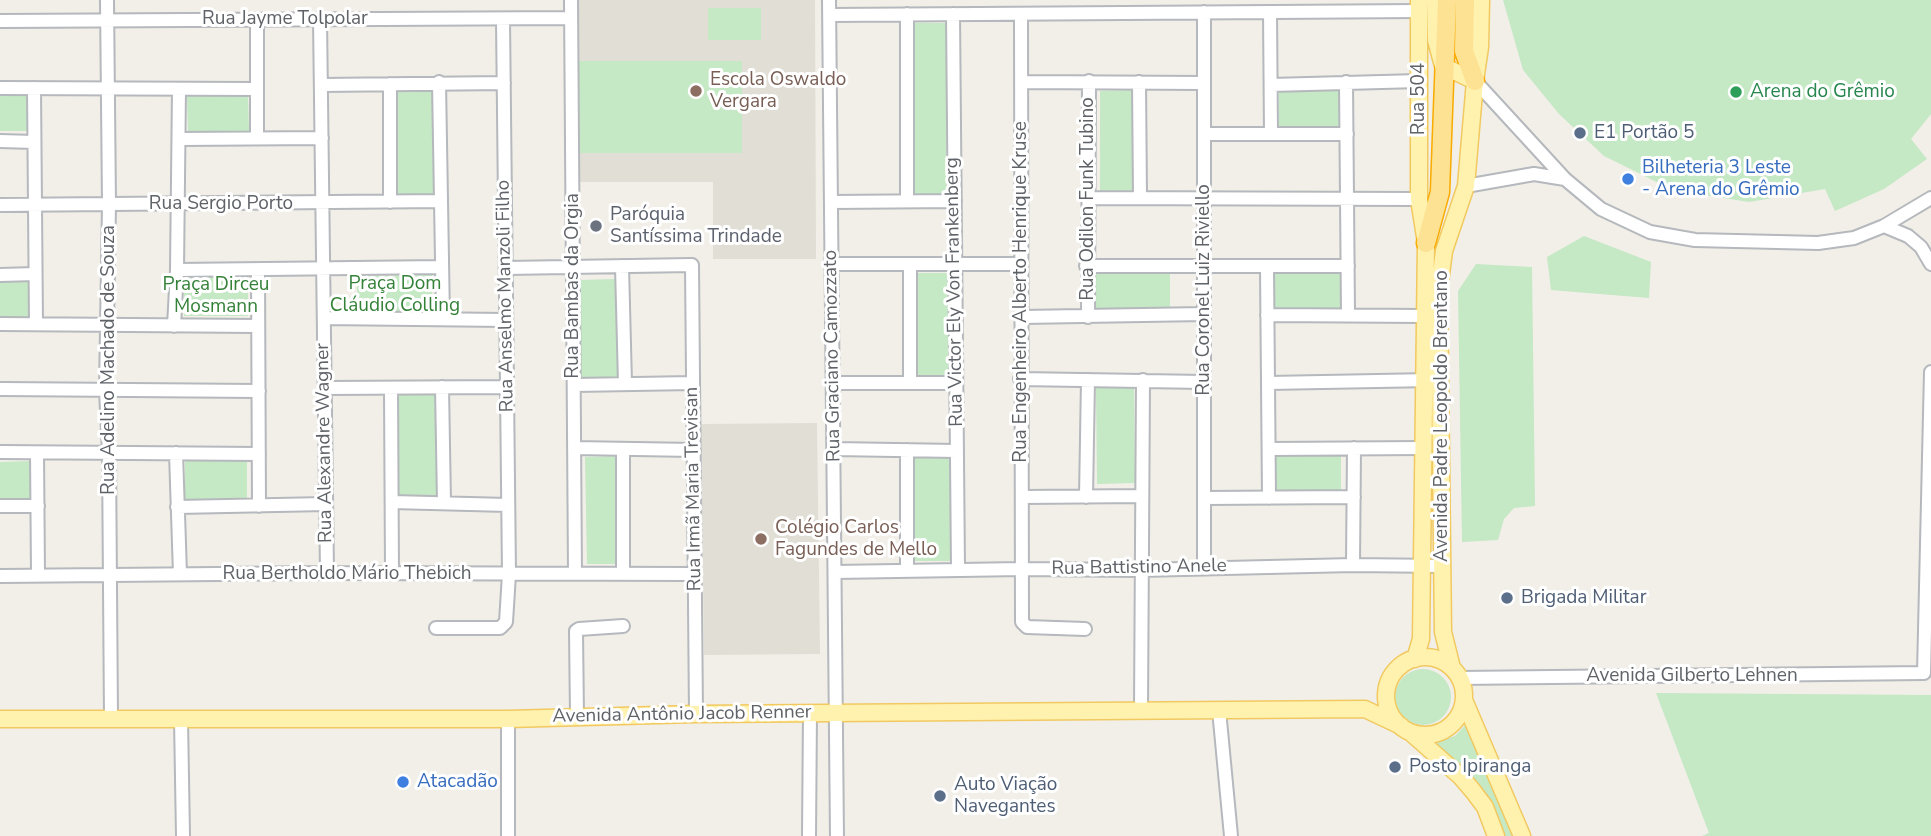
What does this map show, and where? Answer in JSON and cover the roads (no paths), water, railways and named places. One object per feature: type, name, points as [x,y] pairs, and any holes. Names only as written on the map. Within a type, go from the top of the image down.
[{"type":"highway","points":[[1426,243],[1440,192],[1447,0]]},
{"type":"highway","points":[[1465,0],[1464,51],[1475,81]]},
{"type":"main road","points":[[1435,0],[1436,40],[1443,66],[1475,81]]},
{"type":"main road","name":"Avenida Padre Leopoldo Brentano","points":[[1455,673],[1443,632],[1441,527],[1425,316],[1466,186],[1480,47],[1481,0]]},
{"type":"main road","name":"Rua 504","points":[[1419,6],[1419,199]]},
{"type":"main road","name":"Avenida Padre Leopoldo Brentano","points":[[1415,659],[1421,639],[1423,447],[1431,380],[1432,290],[1419,199]]},
{"type":"main road","points":[[1423,527],[1441,527]]},
{"type":"main road","points":[[1496,836],[1485,807],[1474,792],[1461,777],[1406,729],[1388,708],[1386,694],[1389,681],[1397,670],[1415,659],[1432,658],[1455,673],[1522,836]]},
{"type":"main road","points":[[1365,709],[1386,694]]},
{"type":"main road","points":[[1406,729],[1422,735],[1445,729],[1454,722],[1464,700]]},
{"type":"main road","name":"Avenida Antônio Jacob Renner","points":[[0,719],[508,719],[836,712],[1365,709],[1406,729]]},
{"type":"street","name":"Rua Adelino Machado de Souza","points":[[107,0],[109,324],[106,390],[111,719]]},
{"type":"street","name":"Rua Bambas da Orgia","points":[[570,0],[575,573]]},
{"type":"street","name":"Rua Graciano Camozzato","points":[[830,0],[837,836]]},
{"type":"street","points":[[830,15],[1270,12],[1419,6]]},
{"type":"street","name":"Rua Coronel Luiz Riviello","points":[[1204,12],[1204,567]]},
{"type":"street","points":[[1270,12],[1271,134]]},
{"type":"street","points":[[907,13],[907,201]]},
{"type":"street","name":"Rua Victor Ely Von Frankenberg","points":[[953,14],[958,569]]},
{"type":"street","name":"Rua Engenheiro Alberto Henrique Kruse","points":[[1021,15],[1022,622],[1024,626],[1085,629]]},
{"type":"street","name":"Rua Jayme Tolpolar","points":[[0,21],[571,18]]},
{"type":"street","points":[[257,19],[257,137]]},
{"type":"street","name":"Rua Alexandre Wagner","points":[[320,19],[327,573]]},
{"type":"street","name":"Rua Anselmo Manzoli Filho","points":[[436,628],[504,626],[509,574],[503,19]]},
{"type":"street","name":"Rua Odilon Funk Tubino","points":[[1088,81],[1088,317]]},
{"type":"street","points":[[1271,85],[1419,81]]},
{"type":"street","points":[[1475,81],[1564,179],[1601,208],[1650,232],[1695,240],[1740,243],[1818,243],[1854,238],[1884,226],[1931,198]]},
{"type":"street","points":[[439,82],[443,319]]},
{"type":"street","points":[[1021,82],[1204,83]]},
{"type":"street","points":[[1139,82],[1140,197]]},
{"type":"street","points":[[1346,82],[1348,314]]},
{"type":"street","points":[[321,85],[504,83]]},
{"type":"street","points":[[390,84],[390,202]]},
{"type":"street","points":[[0,88],[257,89]]},
{"type":"street","points":[[34,88],[36,324]]},
{"type":"street","points":[[174,326],[179,89]]},
{"type":"street","points":[[1204,134],[1347,134]]},
{"type":"street","points":[[179,139],[322,138]]},
{"type":"street","points":[[0,141],[34,142]]},
{"type":"street","points":[[1466,186],[1534,174],[1564,179]]},
{"type":"street","points":[[1088,198],[1419,199]]},
{"type":"street","name":"Rua Sergio Porto","points":[[0,205],[441,201]]},
{"type":"street","points":[[831,202],[955,201]]},
{"type":"street","points":[[1884,226],[1908,236],[1921,247],[1931,264]]},
{"type":"street","points":[[832,264],[1021,264]]},
{"type":"street","points":[[910,264],[910,383]]},
{"type":"street","name":"Rua Irmã Maria Trevisan","points":[[622,266],[692,265],[696,714]]},
{"type":"street","points":[[506,268],[622,266],[625,384]]},
{"type":"street","points":[[1086,266],[1348,266]]},
{"type":"street","points":[[177,270],[442,267]]},
{"type":"street","points":[[1267,267],[1269,498]]},
{"type":"street","points":[[258,270],[259,506]]},
{"type":"street","points":[[0,275],[36,274]]},
{"type":"street","points":[[1022,317],[1204,314]]},
{"type":"street","points":[[1268,315],[1425,316]]},
{"type":"street","points":[[324,318],[506,320]]},
{"type":"street","points":[[0,324],[258,326]]},
{"type":"street","name":"Avenida Gilberto Lehnen","points":[[1455,673],[1924,673],[1931,372]]},
{"type":"street","points":[[1020,379],[1204,382]]},
{"type":"street","points":[[1086,497],[1088,380]]},
{"type":"street","points":[[1141,709],[1143,380]]},
{"type":"street","points":[[1268,383],[1431,380]]},
{"type":"street","points":[[574,385],[693,383]]},
{"type":"street","points":[[833,383],[956,383]]},
{"type":"street","points":[[442,387],[444,503]]},
{"type":"street","points":[[325,388],[507,387]]},
{"type":"street","points":[[391,388],[392,573]]},
{"type":"street","points":[[0,389],[259,391]]},
{"type":"street","points":[[1269,449],[1423,447]]},
{"type":"street","points":[[574,448],[694,450]]},
{"type":"street","points":[[1353,565],[1354,448]]},
{"type":"street","points":[[623,574],[624,449]]},
{"type":"street","points":[[834,449],[957,451]]},
{"type":"street","points":[[907,450],[907,571]]},
{"type":"street","points":[[0,452],[259,454]]},
{"type":"street","points":[[37,453],[38,575]]},
{"type":"street","points":[[176,453],[180,574]]},
{"type":"street","points":[[1022,497],[1142,496]]},
{"type":"street","points":[[1204,498],[1354,497]]},
{"type":"street","points":[[392,502],[508,505]]},
{"type":"street","points":[[177,507],[326,504]]},
{"type":"street","points":[[0,506],[38,506]]},
{"type":"street","name":"Rua Battistino Anele","points":[[835,572],[1442,566]]},
{"type":"street","name":"Rua Bertholdo Mário Thebich","points":[[0,576],[695,574]]},
{"type":"street","points":[[577,717],[576,631],[623,626]]},
{"type":"street","points":[[1219,709],[1231,836]]},
{"type":"street","points":[[809,836],[810,713]]},
{"type":"street","points":[[181,719],[183,836]]},
{"type":"street","points":[[508,719],[508,836]]},
{"type":"place","name":"Escola Oswaldo Vergara","points":[[696,91]]},
{"type":"place","name":"Arena do Grêmio","points":[[1736,92]]},
{"type":"place","name":"E1 Portão 5","points":[[1580,133]]},
{"type":"place","name":"Bilheteria 3 Leste - Arena do Grêmio","points":[[1628,179]]},
{"type":"place","name":"Paróquia Santíssima Trindade","points":[[596,226]]},
{"type":"place","name":"Colégio Carlos Fagundes de Mello","points":[[761,539]]},
{"type":"place","name":"Brigada Militar","points":[[1507,598]]},
{"type":"place","name":"Posto Ipiranga","points":[[1395,767]]},
{"type":"place","name":"Atacadão","points":[[403,782]]},
{"type":"place","name":"Auto Viação Navegantes","points":[[940,796]]},
{"type":"park label","name":"Praça Dom Cláudio Colling","points":[[395,295]]},
{"type":"park label","name":"Praça Dirceu Mosmann","points":[[216,296]]}]
